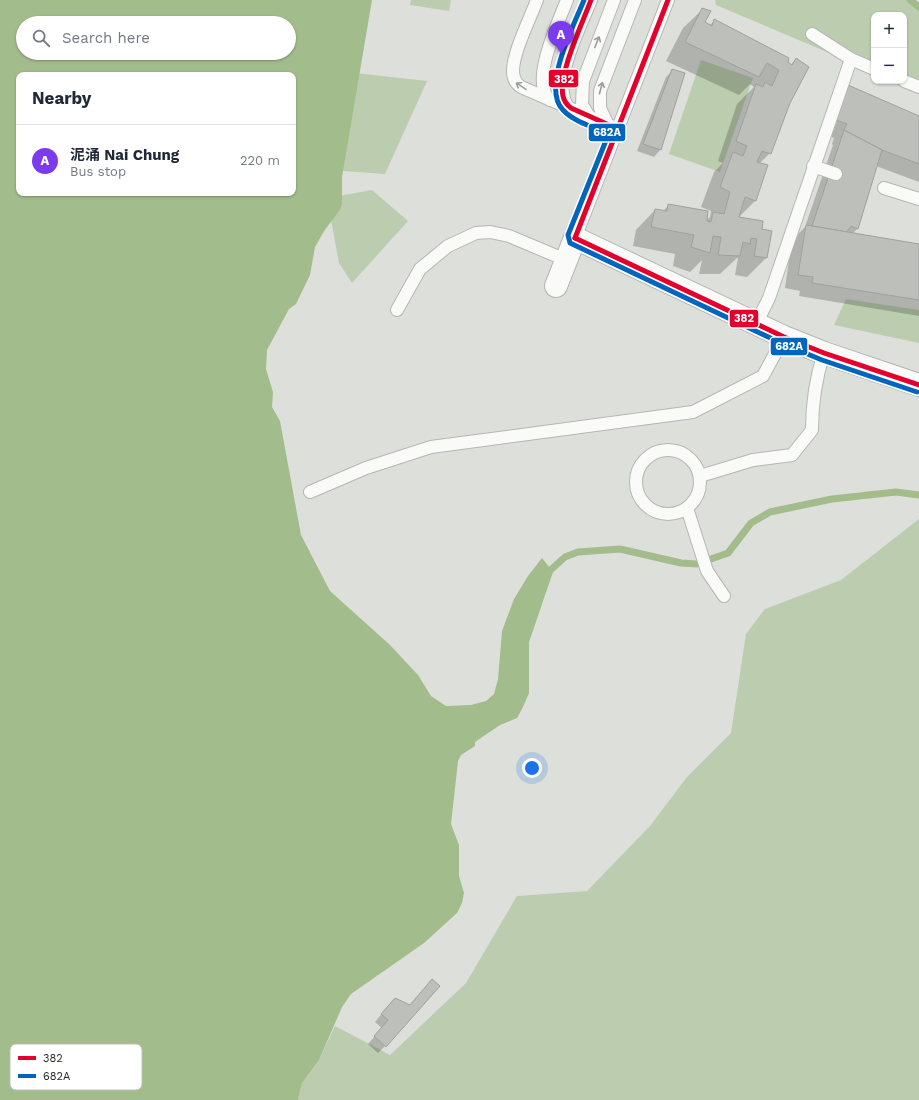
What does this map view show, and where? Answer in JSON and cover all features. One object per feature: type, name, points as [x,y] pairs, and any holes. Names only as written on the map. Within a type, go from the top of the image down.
[{"type":"street","points":[[556,286],[575,238],[784,337],[824,353],[919,385]]},
{"type":"lane","points":[[537,0],[515,58],[513,72],[515,82],[520,87],[613,127]]},
{"type":"lane","points":[[550,100],[543,89],[543,73],[551,43],[567,0]]},
{"type":"lane","points":[[569,108],[562,93],[564,72],[591,0]]},
{"type":"lane","points":[[590,118],[582,105],[583,81],[614,0]]},
{"type":"lane","points":[[613,127],[600,108],[600,91],[635,0]]},
{"type":"lane","points":[[575,238],[613,127],[668,0]]},
{"type":"lane","points":[[812,34],[851,59],[871,68]]},
{"type":"lane","points":[[756,324],[769,298],[813,166],[851,59]]},
{"type":"lane","points":[[907,82],[919,87]]},
{"type":"lane","points":[[813,166],[836,174]]},
{"type":"lane","points":[[884,188],[919,199]]},
{"type":"lane","points":[[397,310],[420,269],[448,246],[476,233],[490,232],[509,236],[566,260]]},
{"type":"lane","points":[[310,492],[366,468],[431,447],[693,412],[763,376],[784,337]]},
{"type":"lane","points":[[700,476],[753,460],[792,455],[812,430],[812,403],[818,372],[824,353]]},
{"type":"lane","points":[[668,450],[679,452],[688,458],[696,466],[700,476],[698,494],[687,508],[678,513],[667,514],[656,512],[647,506],[640,498],[636,487],[638,471],[648,458],[657,452],[668,450]]},
{"type":"lane","points":[[687,508],[707,571],[724,596]]},
{"type":"shaded area","points":[[0,0],[372,0],[342,177],[342,204],[340,210],[324,231],[315,247],[310,275],[296,304],[289,309],[267,350],[266,369],[273,392],[272,407],[280,421],[301,535],[330,591],[390,645],[418,675],[431,696],[446,706],[471,705],[486,701],[494,694],[498,679],[502,631],[514,599],[528,576],[542,558],[553,572],[529,642],[529,693],[522,709],[517,718],[500,725],[475,742],[475,746],[461,755],[458,761],[451,824],[459,845],[459,876],[464,893],[462,903],[457,913],[424,943],[351,994],[342,1007],[319,1060],[302,1083],[298,1100],[0,1100]]},
{"type":"shaded area","points":[[411,0],[451,0],[449,11],[410,5]]},
{"type":"shaded area","points":[[715,0],[908,0],[919,8],[919,91],[903,84],[907,84],[907,12],[871,12],[871,71],[716,5]]},
{"type":"shaded area","points":[[701,60],[753,78],[720,172],[669,154]]},
{"type":"shaded area","points":[[346,72],[427,81],[385,174],[343,171]]},
{"type":"shaded area","points":[[372,190],[408,221],[352,283],[339,263],[327,198]]},
{"type":"shaded area","points":[[846,299],[919,310],[919,343],[834,325]]},
{"type":"shaded area","points":[[919,519],[919,1100],[298,1100],[302,1083],[319,1060],[335,1026],[390,1055],[466,983],[517,896],[587,891],[650,826],[687,777],[731,733],[746,634],[765,609],[841,580]]},
{"type":"building","points":[[702,8],[711,11],[705,22],[712,26],[714,19],[789,58],[788,62],[792,65],[796,58],[809,67],[790,103],[771,154],[762,151],[757,162],[768,165],[756,201],[745,197],[739,217],[763,221],[762,229],[772,231],[767,258],[754,256],[757,239],[751,238],[750,244],[743,242],[740,256],[718,255],[721,237],[713,236],[710,253],[691,247],[694,235],[651,227],[655,209],[667,211],[668,204],[708,211],[707,221],[711,222],[713,212],[724,214],[730,192],[720,187],[733,152],[743,156],[747,146],[736,141],[756,84],[763,87],[765,82],[772,86],[779,70],[767,63],[759,77],[685,42]]},
{"type":"building","points":[[672,69],[685,73],[661,150],[643,144]]},
{"type":"building","points":[[848,85],[919,116],[919,164],[882,150],[844,130],[847,124],[836,120]]},
{"type":"building","points":[[844,130],[882,150],[858,229],[851,226],[847,232],[812,226]]},
{"type":"building","points":[[806,225],[919,244],[919,300],[812,283],[813,277],[798,275]]},
{"type":"building","points":[[432,979],[440,986],[386,1047],[374,1036],[388,1020],[381,1014],[395,998],[410,1005]]},
{"type":"waterway","points":[[910,0],[919,7]]},
{"type":"waterway","points":[[545,575],[565,557],[578,552],[620,549],[681,563],[697,564],[728,553],[751,523],[770,512],[832,499],[896,492],[919,495]]},
{"type":"transit line","name":"682A","points":[[584,0],[567,40],[557,72],[557,100],[563,110],[573,118],[584,124],[609,133],[568,235],[570,243],[781,343],[822,360],[917,392]]},
{"type":"transit line","name":"382","points":[[591,0],[577,34],[564,75],[562,86],[563,96],[564,100],[571,108],[618,129]]},
{"type":"transit line","name":"382","points":[[575,238],[668,0]]},
{"type":"transit line","name":"382","points":[[575,238],[784,337],[824,353],[919,385]]},
{"type":"place","name":"泥涌 Nai Chung","points":[[561,54]]}]
